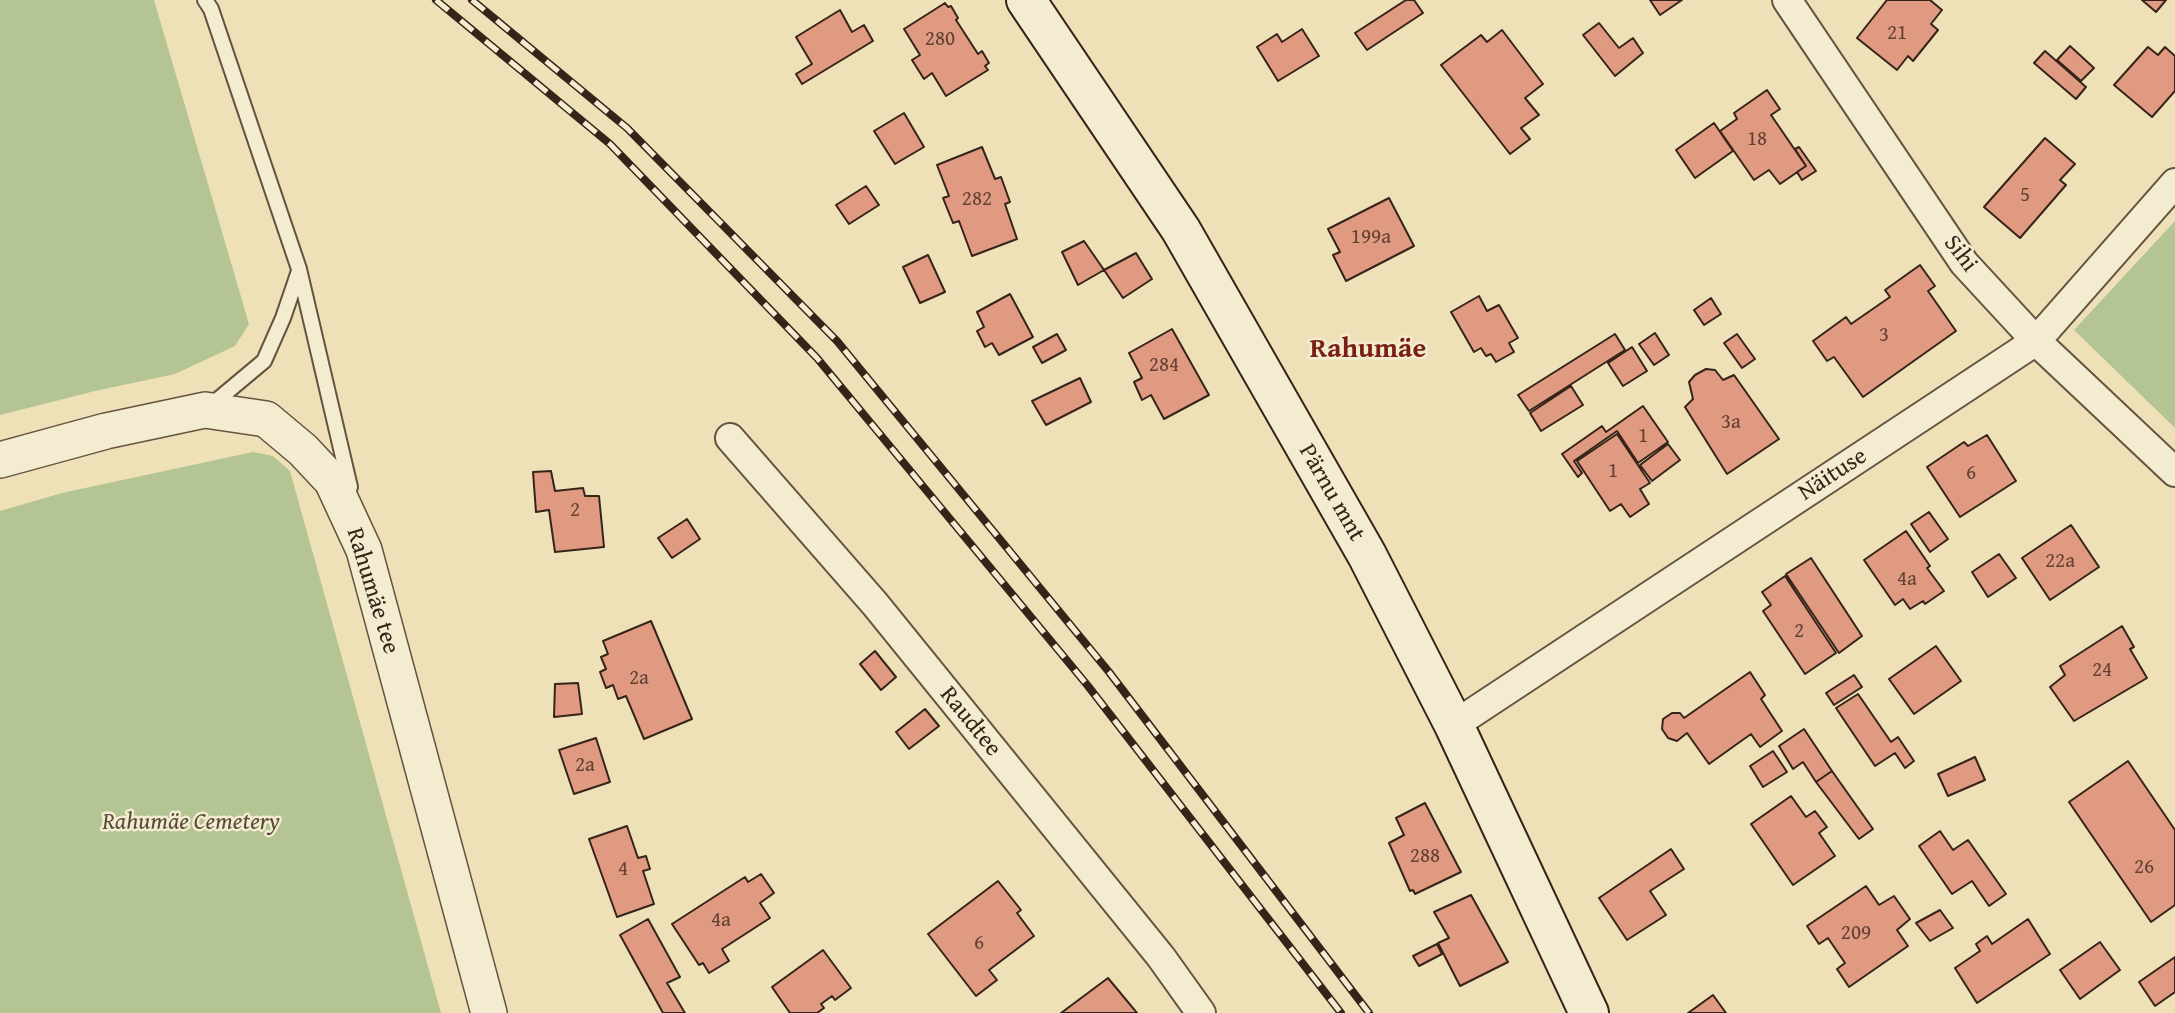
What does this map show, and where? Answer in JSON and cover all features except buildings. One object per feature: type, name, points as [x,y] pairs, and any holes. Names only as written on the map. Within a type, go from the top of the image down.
[{"type":"main road","name":"Pärnu mnt","points":[[1026,0],[1181,230],[1367,555],[1454,725],[1589,1013]]},
{"type":"street","name":"Sihi","points":[[1787,0],[1964,264],[2036,341],[2175,472]]},
{"type":"street","name":"Näituse","points":[[1454,725],[2036,341],[2175,183]]},
{"type":"street","name":"Rahumäe tee","points":[[0,460],[106,431],[205,410],[266,419],[303,450],[332,481],[364,550],[489,1013]]},
{"type":"street","name":"Raudtee","points":[[730,438],[883,615],[1161,957],[1201,1013]]},
{"type":"lane","points":[[205,0],[211,9],[299,269],[364,550]]},
{"type":"lane","points":[[205,410],[264,361],[299,269]]},
{"type":"green space","points":[[0,0],[154,0],[249,324],[235,346],[175,374],[0,415]]},
{"type":"green space","points":[[2175,221],[2175,428],[2074,330]]},
{"type":"green space","name":"Rahumäe Cemetery","points":[[253,452],[273,456],[290,471],[441,1013],[0,1013],[0,511],[62,493]]},
{"type":"railway","points":[[436,0],[610,144],[817,358],[1088,686],[1341,1013]]},
{"type":"railway","points":[[472,0],[627,128],[837,341],[1109,672],[1369,1013]]},
{"type":"district","name":"Rahumäe","points":[[1368,350]]}]
